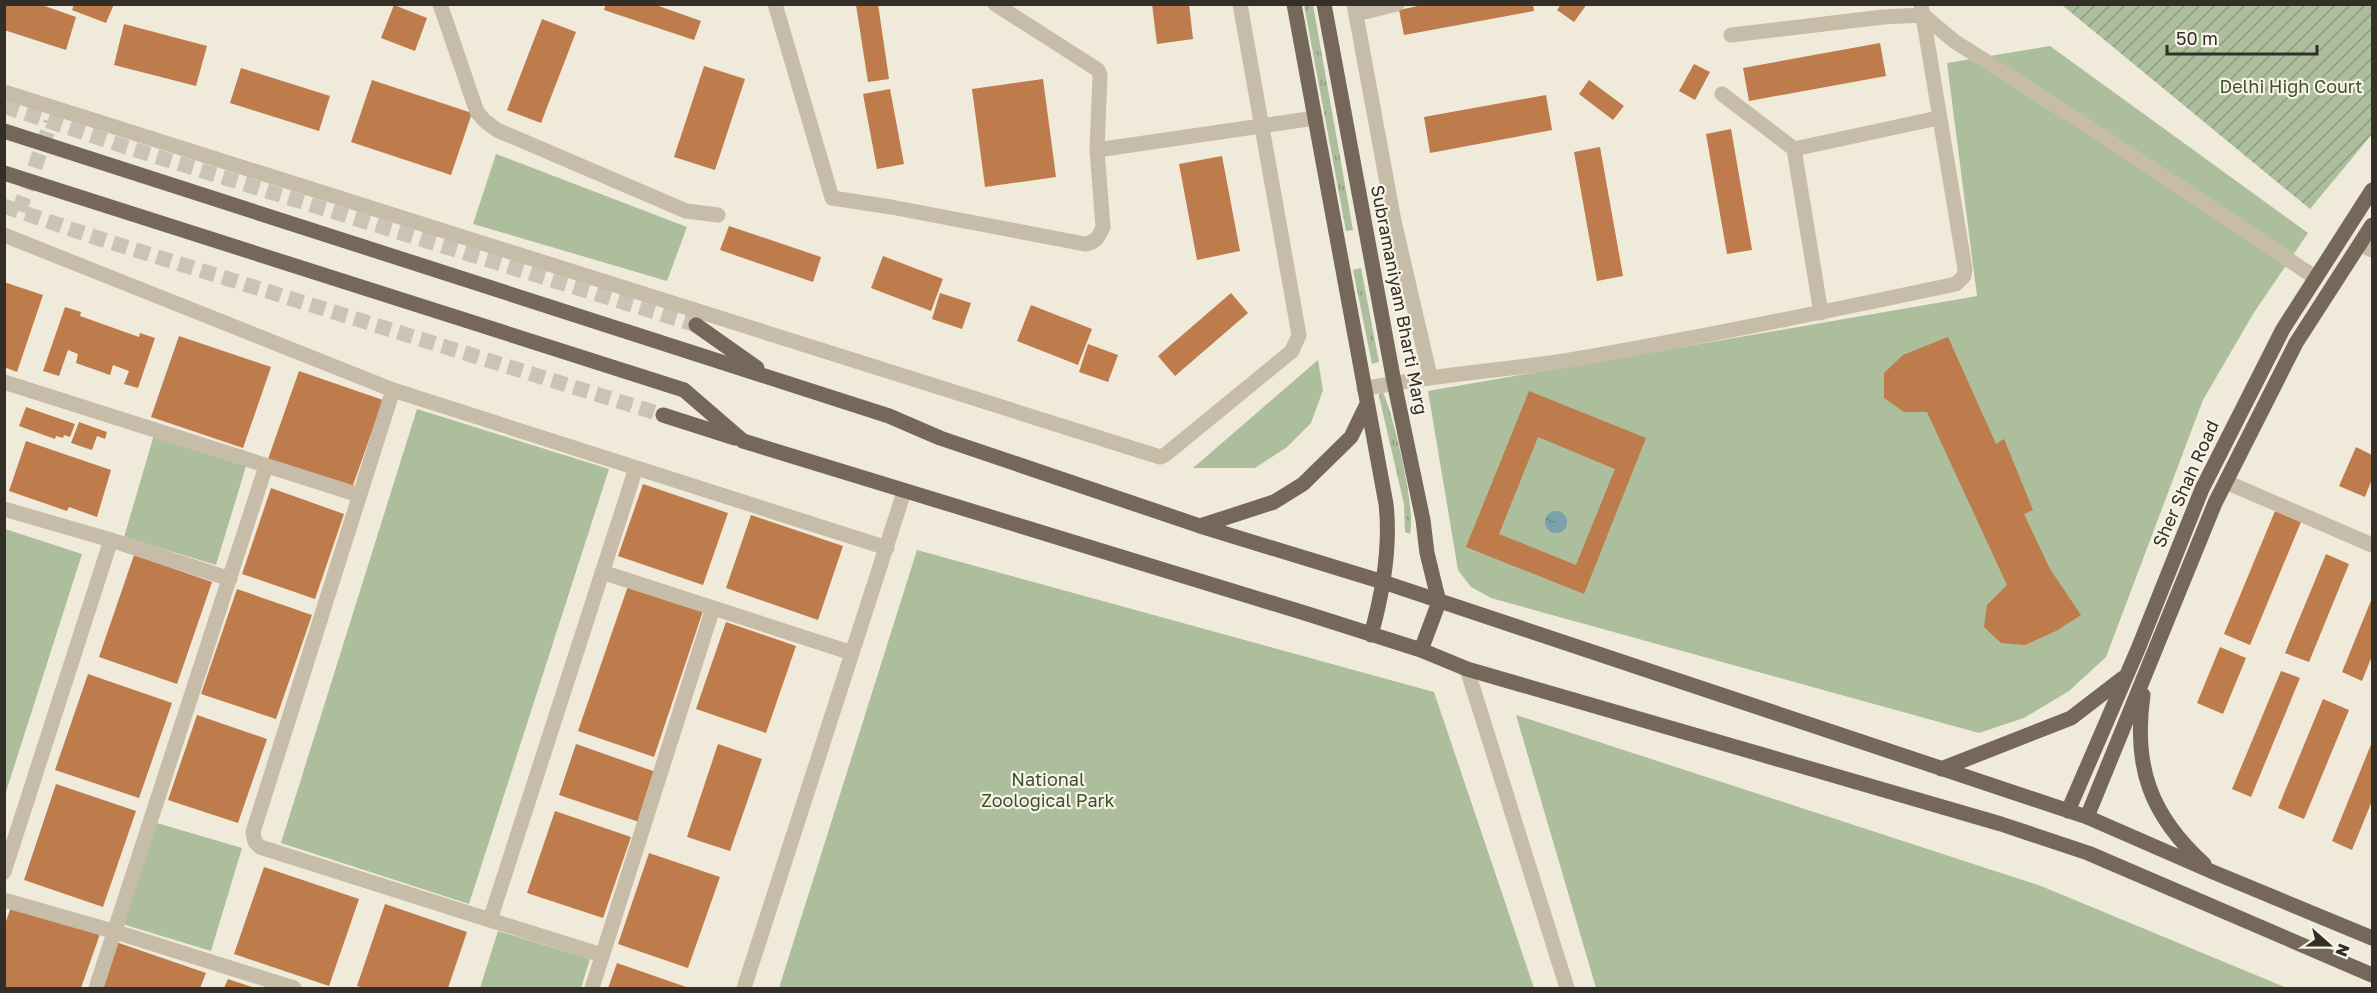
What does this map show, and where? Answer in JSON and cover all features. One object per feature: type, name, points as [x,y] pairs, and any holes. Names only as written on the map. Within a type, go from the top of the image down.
[{"type":"main road","points":[[1294,4],[1389,528],[1383,582],[1371,635]]},
{"type":"main road","name":"Subramaniyam Bharti Marg","points":[[1324,4],[1394,382],[1423,520],[1427,553],[1439,602]]},
{"type":"main road","points":[[4,131],[889,416],[940,438],[1200,526],[1383,582],[2087,817],[2373,938]]},
{"type":"main road","points":[[4,173],[684,390],[743,441]]},
{"type":"main road","name":"Sher Shah Road","points":[[2068,811],[2202,489],[2283,329],[2373,190]]},
{"type":"main road","name":"Sher Shah Road","points":[[2087,817],[2215,503],[2296,344],[2366,247],[2373,225]]},
{"type":"main road","points":[[696,325],[771,378]]},
{"type":"main road","points":[[1200,526],[1274,502],[1303,484],[1351,437],[1367,404]]},
{"type":"main road","points":[[663,415],[904,492],[1421,650],[1467,669],[2001,824],[2088,853],[2373,975]]},
{"type":"main road","points":[[1421,650],[1439,602]]},
{"type":"main road","points":[[2151,663],[2143,696],[2139,729],[2142,763],[2151,795],[2167,825],[2213,872]]},
{"type":"main road","points":[[1941,769],[2071,718],[2125,676]]},
{"type":"main road","points":[[2083,773],[2093,783],[2102,781]]},
{"type":"street","points":[[440,4],[477,112],[485,121],[497,130],[686,211],[718,215]]},
{"type":"street","points":[[775,4],[832,198],[1085,244],[1093,243],[1099,237],[1103,227],[1097,150],[1100,75],[1098,70],[995,4]]},
{"type":"street","points":[[4,92],[564,271],[1160,457],[1283,358],[1297,344],[1299,335],[1240,4]]},
{"type":"street","points":[[1397,4],[1355,9],[1394,221],[1430,376]]},
{"type":"street","points":[[1364,388],[1430,376],[1573,359],[1821,313],[1956,284],[1961,280],[1965,269],[1938,118],[1922,10]]},
{"type":"street","points":[[1731,34],[1883,17],[1922,10]]},
{"type":"street","points":[[1922,10],[1954,41],[2083,123],[2316,278]]},
{"type":"street","points":[[1722,94],[1794,149],[1821,313]]},
{"type":"street","points":[[1097,150],[1315,118]]},
{"type":"street","points":[[1794,149],[1938,118]]},
{"type":"street","points":[[4,235],[393,390],[887,548]]},
{"type":"street","points":[[4,381],[359,495]]},
{"type":"street","points":[[393,390],[256,820],[253,837],[260,847],[602,954]]},
{"type":"street","points":[[96,988],[266,466]]},
{"type":"street","points":[[490,920],[636,468]]},
{"type":"street","points":[[2226,482],[2373,545]]},
{"type":"street","points":[[744,988],[904,492]]},
{"type":"street","points":[[4,509],[111,540],[230,579]]},
{"type":"street","points":[[4,872],[111,540]]},
{"type":"street","points":[[602,572],[852,653]]},
{"type":"street","points":[[592,988],[713,608]]},
{"type":"street","points":[[1467,669],[1567,988]]},
{"type":"street","points":[[4,900],[116,932],[294,988]]},
{"type":"green space","points":[[1304,5],[1313,5],[1353,230],[1346,231]]},
{"type":"green space","name":"Delhi High Court","points":[[2062,5],[2372,5],[2372,134],[2310,209]]},
{"type":"green space","points":[[2050,46],[2308,233],[2253,314],[2203,400],[2106,657],[2069,691],[2024,718],[1979,733],[1491,598],[1471,587],[1458,570],[1428,391],[1977,296],[1947,63]]},
{"type":"green space","points":[[496,154],[687,227],[667,281],[473,224]]},
{"type":"green space","points":[[1361,268],[1379,362],[1372,364],[1353,270]]},
{"type":"green space","points":[[1318,360],[1323,390],[1311,423],[1287,447],[1255,468],[1193,468]]},
{"type":"green space","points":[[1383,392],[1393,422],[1407,484],[1410,534],[1405,532],[1404,504],[1379,396],[1379,393]]},
{"type":"green space","points":[[417,409],[609,469],[469,904],[281,843]]},
{"type":"green space","points":[[154,435],[247,463],[216,565],[124,537]]},
{"type":"green space","points":[[4,529],[82,554],[5,795]]},
{"type":"green space","name":"National Zoological Park","points":[[917,550],[1434,692],[1534,988],[779,988]]},
{"type":"green space","points":[[1516,715],[2041,886],[2287,988],[1596,988]]},
{"type":"green space","points":[[150,821],[242,848],[211,951],[119,923]]},
{"type":"green space","points":[[498,931],[590,959],[581,988],[480,988]]},
{"type":"water","points":[[1556,511],[1564,514],[1567,522],[1564,530],[1556,533],[1548,530],[1545,522],[1548,514]]},
{"type":"building","points":[[4,4],[39,4],[76,17],[66,50],[4,30]]},
{"type":"building","points":[[74,4],[114,4],[106,23],[72,10]]},
{"type":"building","points":[[606,4],[653,4],[701,21],[694,40],[604,10]]},
{"type":"building","points":[[878,4],[889,79],[868,82],[856,5]]},
{"type":"building","points":[[1152,4],[1189,4],[1193,39],[1157,44]]},
{"type":"building","points":[[1427,4],[1533,4],[1534,11],[1404,35],[1399,10]]},
{"type":"building","points":[[1561,4],[1587,4],[1574,22],[1557,10]]},
{"type":"building","points":[[394,5],[427,18],[415,51],[381,38]]},
{"type":"building","points":[[542,19],[576,32],[541,123],[507,110]]},
{"type":"building","points":[[124,24],[207,46],[196,86],[114,65]]},
{"type":"building","points":[[1880,43],[1886,76],[1749,101],[1743,68]]},
{"type":"building","points":[[1694,64],[1710,72],[1695,100],[1679,91]]},
{"type":"building","points":[[704,66],[745,79],[715,170],[674,157]]},
{"type":"building","points":[[241,68],[330,96],[319,131],[230,103]]},
{"type":"building","points":[[1043,79],[1056,177],[985,187],[972,89]]},
{"type":"building","points":[[372,80],[472,113],[451,175],[351,142]]},
{"type":"building","points":[[1589,80],[1624,106],[1613,120],[1579,94]]},
{"type":"building","points":[[890,89],[904,164],[877,169],[863,94]]},
{"type":"building","points":[[1546,95],[1552,130],[1430,153],[1424,117]]},
{"type":"building","points":[[1731,129],[1752,250],[1727,254],[1706,134]]},
{"type":"building","points":[[1600,147],[1623,276],[1597,281],[1574,152]]},
{"type":"building","points":[[1222,156],[1240,251],[1197,260],[1179,164]]},
{"type":"building","points":[[729,226],[821,257],[813,282],[720,250]]},
{"type":"building","points":[[883,256],[943,279],[931,311],[871,288]]},
{"type":"building","points":[[4,282],[43,295],[17,372],[4,367]]},
{"type":"building","points":[[940,293],[971,303],[962,329],[932,319]]},
{"type":"building","points":[[1231,293],[1248,313],[1175,376],[1158,356]]},
{"type":"building","points":[[1031,305],[1092,329],[1078,365],[1017,341]]},
{"type":"building","points":[[65,307],[81,312],[80,316],[139,337],[140,333],[155,338],[138,388],[124,384],[129,371],[113,365],[110,375],[76,363],[78,354],[68,350],[59,376],[43,371]]},
{"type":"building","points":[[179,336],[271,367],[243,448],[151,417]]},
{"type":"building","points":[[1948,337],[1996,444],[2004,439],[2033,510],[2024,514],[2050,569],[2081,615],[2056,631],[2025,645],[2001,643],[1984,627],[1987,605],[2007,585],[1927,412],[1904,412],[1884,398],[1884,373],[1903,355]]},
{"type":"building","points":[[1088,344],[1118,355],[1108,382],[1079,372]]},
{"type":"building","points":[[299,371],[383,400],[352,488],[268,459]]},
{"type":"building","points":[[1529,391],[1646,438],[1584,594],[1466,547]],"holes":[[[1538,437],[1615,469],[1576,565],[1499,534]]]},
{"type":"building","points":[[26,407],[75,424],[70,437],[56,436],[55,439],[19,426]]},
{"type":"building","points":[[79,422],[107,432],[105,439],[97,436],[92,450],[71,443]]},
{"type":"building","points":[[26,441],[111,470],[97,517],[69,507],[67,511],[9,491]]},
{"type":"building","points":[[2356,447],[2372,455],[2372,479],[2365,497],[2339,486]]},
{"type":"building","points":[[643,484],[728,513],[703,585],[618,556]]},
{"type":"building","points":[[271,488],[344,514],[315,599],[242,574]]},
{"type":"building","points":[[2275,511],[2301,522],[2250,645],[2224,634]]},
{"type":"building","points":[[751,515],[843,546],[818,620],[726,588]]},
{"type":"building","points":[[2326,554],[2349,564],[2309,662],[2285,653]]},
{"type":"building","points":[[134,555],[212,582],[177,684],[99,657]]},
{"type":"building","points":[[628,586],[703,611],[654,757],[578,731]]},
{"type":"building","points":[[237,589],[312,615],[276,719],[201,694]]},
{"type":"building","points":[[2372,598],[2372,656],[2362,681],[2342,672]]},
{"type":"building","points":[[726,622],[796,646],[766,733],[696,709]]},
{"type":"building","points":[[2220,647],[2246,658],[2223,714],[2197,703]]},
{"type":"building","points":[[2281,671],[2300,678],[2251,797],[2232,789]]},
{"type":"building","points":[[88,674],[172,703],[139,798],[55,770]]},
{"type":"building","points":[[2323,699],[2349,710],[2304,819],[2278,808]]},
{"type":"building","points":[[197,715],[267,739],[238,823],[168,800]]},
{"type":"building","points":[[2372,742],[2372,801],[2352,850],[2332,841]]},
{"type":"building","points":[[576,744],[656,772],[639,822],[559,795]]},
{"type":"building","points":[[718,744],[762,759],[730,851],[687,837]]},
{"type":"building","points":[[56,784],[136,811],[103,907],[24,880]]},
{"type":"building","points":[[555,811],[631,837],[603,918],[527,893]]},
{"type":"building","points":[[649,853],[720,877],[688,968],[618,944]]},
{"type":"building","points":[[264,867],[359,899],[329,986],[234,954]]},
{"type":"building","points":[[12,904],[100,934],[81,988],[4,988],[4,927]]},
{"type":"building","points":[[385,904],[467,932],[448,988],[365,988],[357,986]]},
{"type":"building","points":[[116,942],[206,973],[200,988],[101,988]]},
{"type":"building","points":[[617,963],[689,988],[608,988]]},
{"type":"building","points":[[228,979],[255,988],[224,988]]},
{"type":"tunnel","points":[[4,106],[123,146],[696,325]]},
{"type":"tunnel","points":[[19,211],[51,122]]},
{"type":"tunnel","points":[[4,206],[91,236],[663,415]]}]
